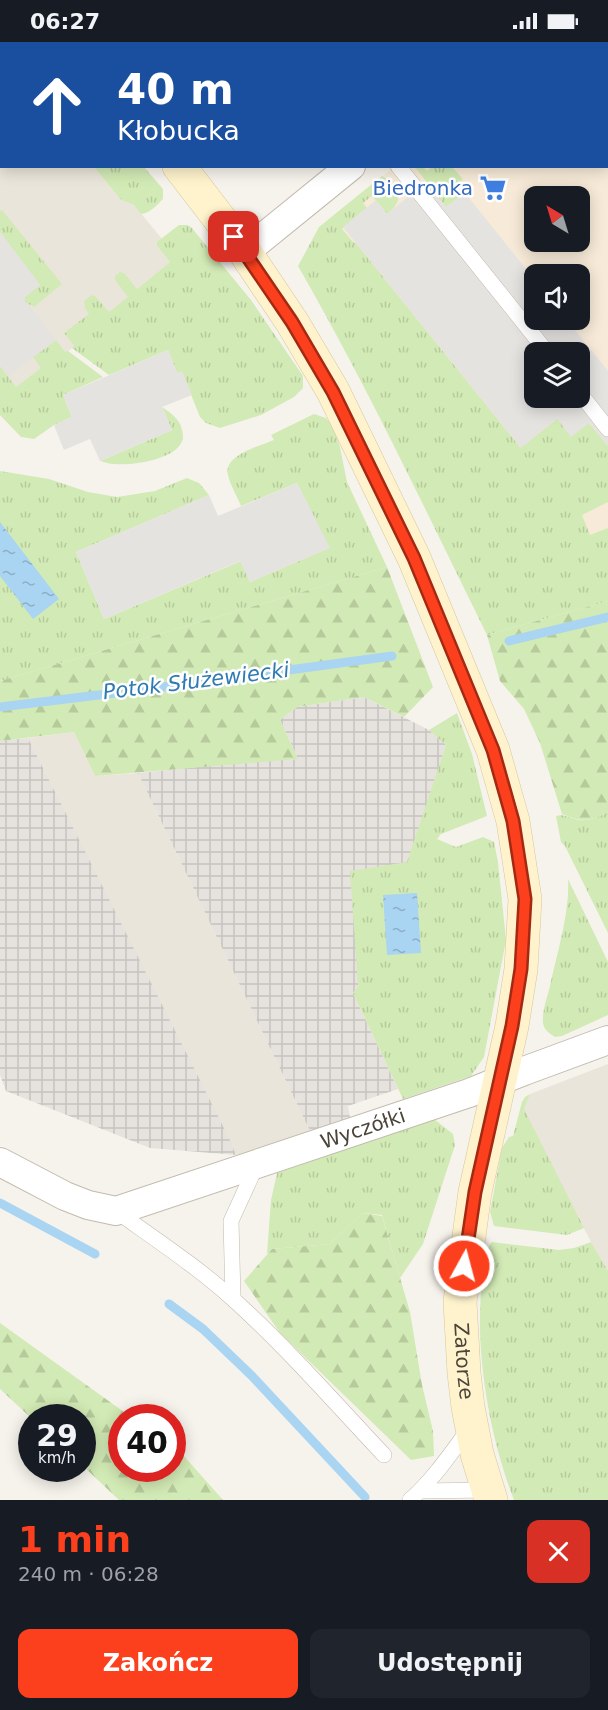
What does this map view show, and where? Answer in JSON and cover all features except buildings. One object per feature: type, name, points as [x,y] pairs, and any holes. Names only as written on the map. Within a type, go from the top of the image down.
[{"type":"street","name":"Zatorze","points":[[180,168],[245,252],[292,322],[333,392],[414,558],[493,750],[513,821],[525,899],[521,969],[512,1026],[475,1192],[460,1302],[464,1373],[472,1425],[477,1454],[490,1495]]},
{"type":"street","points":[[245,252],[349,168]]},
{"type":"street","name":"Wyczółki","points":[[117,1211],[469,1093],[608,1040]]},
{"type":"street","points":[[0,1162],[65,1196],[88,1205],[117,1211]]},
{"type":"lane","points":[[400,168],[539,342]]},
{"type":"lane","points":[[590,407],[608,429]]},
{"type":"lane","points":[[233,1298],[231,1221],[257,1164]]},
{"type":"lane","points":[[117,1211],[233,1298],[280,1344],[384,1455]]},
{"type":"lane","points":[[415,1496],[472,1425]]},
{"type":"lane","points":[[415,1496],[490,1495]]},
{"type":"shaded area","points":[[0,168],[95,168],[121,200],[134,205],[162,239],[157,242],[157,246],[170,262],[82,340],[0,407]]},
{"type":"shaded area","points":[[393,168],[608,168],[608,592],[329,244],[334,215]]},
{"type":"shaded area","points":[[426,182],[446,207],[465,193],[524,267],[524,330],[575,330],[585,342],[524,342],[524,408],[590,408],[590,349],[608,371],[608,446],[589,423],[571,437],[557,419],[521,448],[343,227],[376,200],[387,214]]},
{"type":"shaded area","points":[[0,232],[40,285],[24,300],[56,340],[8,376],[0,366]]},
{"type":"shaded area","points":[[168,350],[177,373],[182,371],[192,395],[162,407],[172,430],[100,461],[90,439],[64,450],[54,425],[72,417],[63,395]]},
{"type":"shaded area","points":[[297,483],[330,548],[250,582],[240,561],[104,619],[76,552],[209,495],[218,516]]},
{"type":"shaded area","points":[[364,697],[429,730],[446,745],[418,833],[442,879],[353,993],[398,1089],[348,1106],[350,1117],[310,1131],[138,773],[298,759],[280,720],[297,707]]},
{"type":"shaded area","points":[[74,732],[95,776],[138,773],[310,1131],[259,1150],[236,1155],[28,738]]},
{"type":"shaded area","points":[[28,738],[236,1155],[150,1148],[6,1091],[0,1075],[0,741]]},
{"type":"shaded area","points":[[608,1064],[608,1271],[523,1109],[530,1094]]},
{"type":"green space","points":[[95,168],[145,168],[163,189],[163,199],[144,214],[141,214],[134,205],[121,200]]},
{"type":"green space","points":[[416,168],[424,168],[427,171],[431,168],[453,168],[463,179],[453,188],[456,193],[462,189],[465,193],[446,207]]},
{"type":"green space","points":[[382,176],[397,189],[398,199],[393,209],[387,214],[372,196],[363,203],[367,208],[342,229],[355,242],[520,447],[557,419],[589,423],[608,446],[608,502],[582,515],[590,535],[608,528],[608,601],[487,635],[372,403],[298,266],[319,227]]},
{"type":"green space","points":[[2,210],[62,284],[34,307],[24,300],[40,285],[0,232],[0,211]]},
{"type":"green space","points":[[179,225],[191,227],[251,300],[303,376],[303,388],[294,397],[261,415],[220,428],[206,423],[200,417],[182,372],[177,373],[168,350],[109,375],[72,348],[74,345],[64,333],[89,314],[84,301],[92,295],[109,312],[128,297],[115,280],[115,276],[120,272],[124,273],[137,289],[170,262],[157,246],[157,242]]},
{"type":"green space","points":[[56,340],[65,352],[68,351],[103,377],[63,395],[72,417],[54,425],[34,439],[21,437],[0,415],[0,366],[16,387],[41,368],[33,357]]},
{"type":"green space","points":[[162,407],[174,416],[181,426],[183,436],[181,444],[175,450],[155,459],[132,464],[112,464],[100,461],[172,430]]},
{"type":"green space","points":[[314,414],[326,418],[333,427],[340,447],[347,482],[387,567],[0,681],[0,471],[49,479],[88,492],[117,497],[155,491],[187,478],[199,483],[209,495],[76,552],[104,619],[241,561],[250,582],[329,548],[297,483],[241,506],[228,475],[231,462],[244,452],[274,440],[271,435]]},
{"type":"green space","points":[[387,567],[433,687],[404,717],[364,697],[297,707],[280,720],[298,759],[95,776],[74,732],[0,741],[0,681]]},
{"type":"green space","points":[[608,601],[608,812],[595,818],[580,820],[562,814],[540,743],[524,709],[500,681],[487,635]]},
{"type":"green space","points":[[457,713],[472,754],[487,816],[441,834],[437,839],[456,847],[483,837],[494,842],[506,940],[484,1057],[471,1076],[403,1099],[353,993],[358,986],[350,871],[407,862],[446,745],[429,730]]},
{"type":"green space","points":[[608,812],[608,933],[561,842],[556,816],[588,820]]},
{"type":"green space","points":[[568,879],[608,962],[608,1015],[555,1037],[545,1028],[543,1014],[565,919]]},
{"type":"green space","points":[[530,1094],[524,1109],[584,1228],[567,1235],[494,1226],[490,1212],[502,1148],[509,1137],[513,1136],[522,1102]]},
{"type":"green space","points":[[434,1119],[453,1134],[455,1145],[423,1244],[400,1278],[382,1215],[362,1213],[330,1244],[272,1249],[267,1254],[271,1200],[277,1173]]},
{"type":"green space","points":[[362,1213],[382,1216],[410,1312],[422,1385],[433,1431],[434,1456],[411,1460],[280,1333],[244,1281],[272,1249],[330,1244]]},
{"type":"green space","points":[[492,1242],[559,1250],[591,1242],[608,1271],[608,1500],[514,1500],[490,1416],[481,1355],[481,1296],[488,1247]]},
{"type":"green space","points":[[0,1323],[113,1404],[108,1404],[108,1482],[186,1482],[186,1458],[223,1500],[119,1500],[96,1478],[96,1404],[18,1404],[18,1406],[0,1389]]},
{"type":"water","points":[[0,522],[59,599],[33,619],[0,576]]},
{"type":"water","points":[[417,893],[421,953],[387,955],[383,895]]},
{"type":"waterway","name":"Potok Służewiecki","points":[[509,641],[608,617]]},
{"type":"waterway","name":"Potok Służewiecki","points":[[0,707],[392,656]]},
{"type":"waterway","points":[[0,1203],[95,1254]]},
{"type":"waterway","points":[[169,1304],[203,1329],[252,1376],[365,1497]]},
{"type":"place","name":"Biedronka","points":[[493,188]]},
{"type":"route","points":[[234,237],[292,322],[333,392],[414,558],[493,750],[513,821],[525,899],[521,969],[512,1026],[475,1192],[464,1266]]}]
